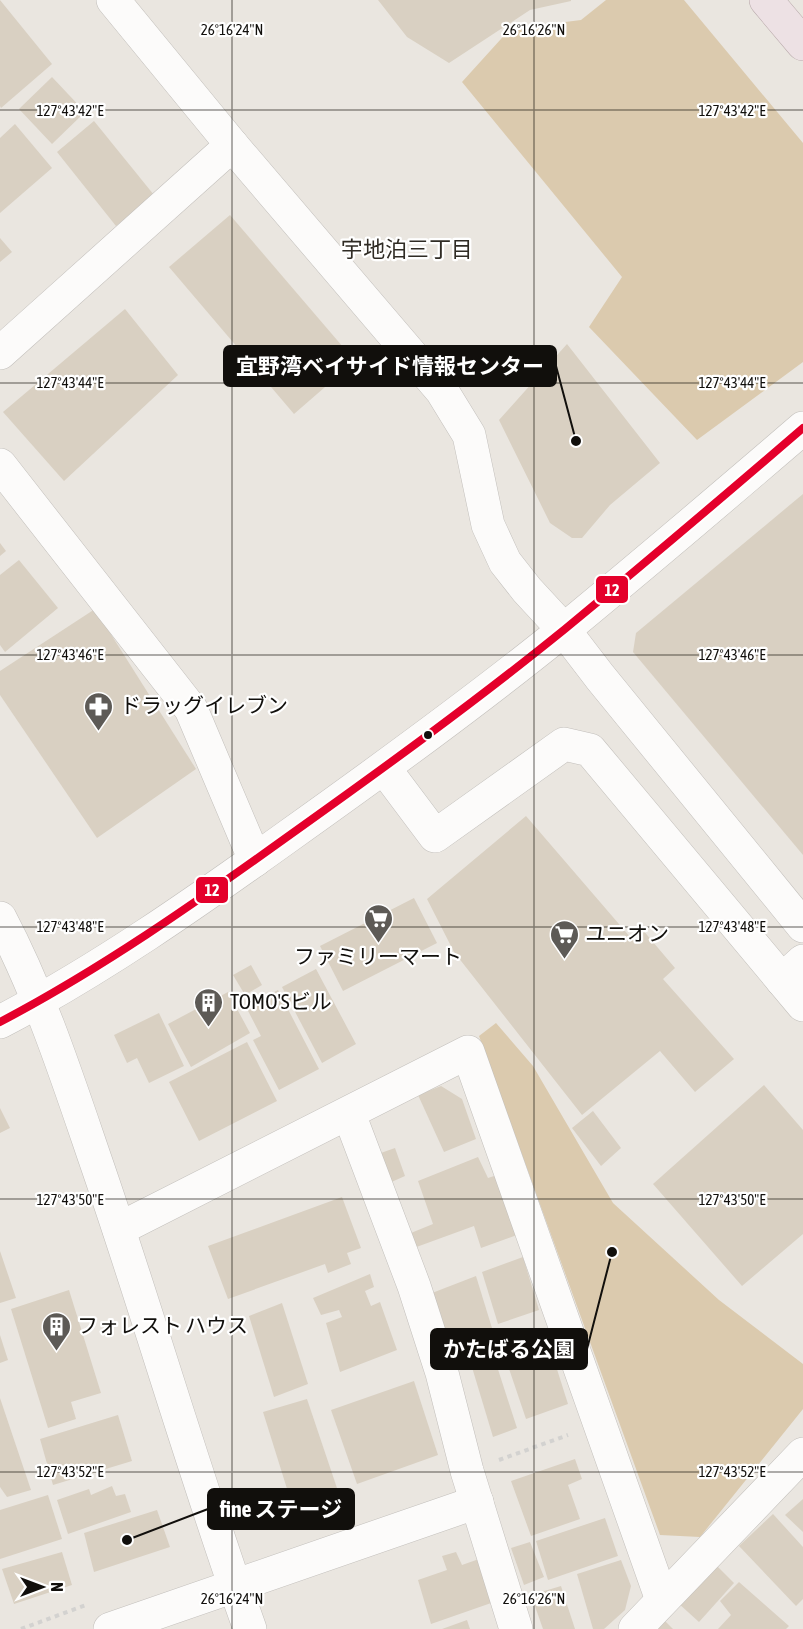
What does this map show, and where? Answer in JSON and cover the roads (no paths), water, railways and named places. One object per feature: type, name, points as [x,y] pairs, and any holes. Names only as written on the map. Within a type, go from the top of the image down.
[{"type":"highway","points":[[766,0],[803,44]]},
{"type":"street","points":[[113,0],[441,392],[469,435],[488,525],[505,562],[564,630],[803,926]]},
{"type":"street","points":[[0,353],[232,145]]},
{"type":"street","points":[[0,1022],[38,1002],[144,936],[384,768],[564,630],[803,428]]},
{"type":"street","points":[[0,465],[191,709],[255,860]]},
{"type":"street","points":[[384,768],[435,836],[564,744],[590,750],[684,863],[792,971],[803,1005]]},
{"type":"street","points":[[684,863],[724,829]]},
{"type":"street","points":[[0,918],[38,1002],[69,1084],[250,1629]]},
{"type":"street","points":[[119,1229],[468,1052],[662,1600]]},
{"type":"street","points":[[349,1114],[414,1286],[442,1373],[466,1472],[516,1629]]},
{"type":"street","points":[[635,1629],[803,1454]]},
{"type":"street","points":[[110,1629],[477,1502]]},
{"type":"place","name":"宜野湾ベイサイド情報センター","points":[[576,441]]},
{"type":"place","name":"ドラッグイレブン","points":[[99,732]]},
{"type":"place","name":"ファミリーマート","points":[[378,944]]},
{"type":"place","name":"ユニオン","points":[[564,960]]},
{"type":"place","name":"TOMO'Sビル","points":[[209,1028]]},
{"type":"place","name":"かたばる公園","points":[[612,1252]]},
{"type":"place","name":"フォレスト ハウス","points":[[56,1352]]},
{"type":"place","name":"fine ステージ","points":[[127,1540]]},
{"type":"district","name":"宇地泊三丁目","points":[[407,249]]}]
